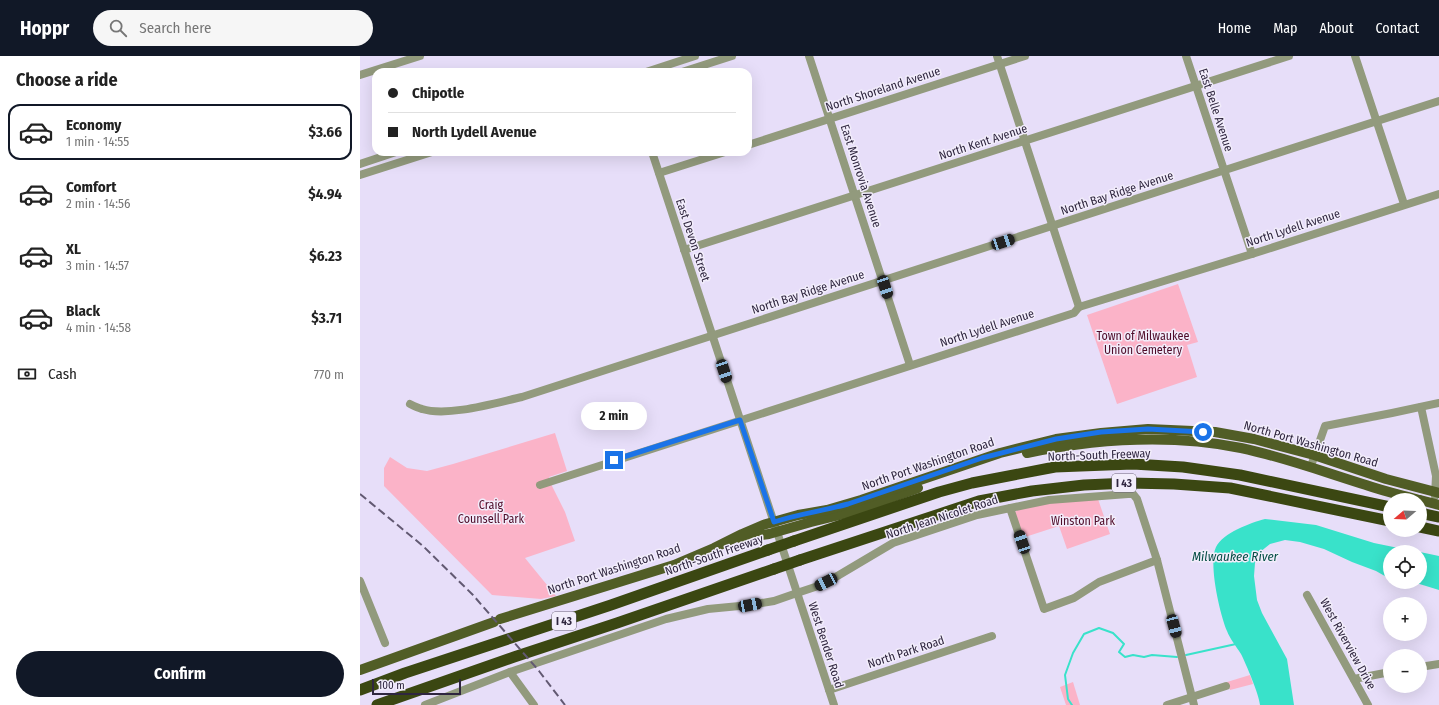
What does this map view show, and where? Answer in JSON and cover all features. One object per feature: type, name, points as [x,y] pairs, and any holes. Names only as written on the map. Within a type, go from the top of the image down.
[{"type":"highway","name":"North-South Freeway","points":[[360,690],[939,492],[972,483],[1061,467],[1133,464],[1183,467],[1240,474],[1383,505]]},
{"type":"highway","name":"I 43","points":[[377,705],[800,560],[979,501],[1032,491],[1084,485],[1129,483],[1230,488],[1383,520]]},
{"type":"highway","points":[[1427,514],[1439,517]]},
{"type":"highway","points":[[1427,529],[1439,532]]},
{"type":"main road","name":"North Port Washington Road","points":[[360,670],[497,620],[651,573],[734,539],[769,534],[776,527],[798,515],[827,510],[861,500],[1000,453],[1056,439],[1101,432],[1148,429],[1215,432],[1254,439],[1437,493]]},
{"type":"main road","name":"North Port Washington Road","points":[[776,527],[811,522],[852,512],[1004,458],[1061,447],[1149,439],[1213,444],[1251,450],[1311,466],[1394,493]]},
{"type":"main road","name":"North Port Washington Road","points":[[1427,502],[1437,505]]},
{"type":"street","points":[[384,68],[420,56]]},
{"type":"street","points":[[658,68],[695,56]]},
{"type":"street","points":[[694,68],[732,56]]},
{"type":"street","name":"East Monrovia Avenue","points":[[809,56],[910,365]]},
{"type":"street","points":[[997,56],[1079,307]]},
{"type":"street","name":"North Shoreland Avenue","points":[[752,144],[1025,56]]},
{"type":"street","name":"East Belle Avenue","points":[[1186,56],[1252,254]]},
{"type":"street","name":"North Kent Avenue","points":[[684,250],[1289,56]]},
{"type":"street","points":[[1355,56],[1404,204]]},
{"type":"street","points":[[360,76],[372,72]]},
{"type":"street","name":"North Bay Ridge Avenue","points":[[410,404],[422,409],[439,411],[456,410],[522,397],[1439,101]]},
{"type":"street","points":[[360,164],[384,156]]},
{"type":"street","points":[[360,175],[419,156]]},
{"type":"street","name":"East Devon Street","points":[[653,156],[740,420]]},
{"type":"street","points":[[659,173],[712,156]]},
{"type":"street","name":"North Lydell Avenue","points":[[540,484],[1074,313],[1079,307],[1176,278],[1439,194]]},
{"type":"street","points":[[1311,466],[1325,426],[1439,403]]},
{"type":"street","points":[[1421,407],[1436,476],[1437,505]]},
{"type":"street","name":"West Bender Road","points":[[740,420],[834,705]]},
{"type":"street","name":"North Jean Nicolet Road","points":[[425,705],[510,672],[666,619],[708,609],[768,602],[818,586],[893,543],[977,515],[1010,508],[1068,498],[1121,494],[1134,495],[1138,502],[1157,560]]},
{"type":"street","points":[[1010,508],[1044,609],[1074,598],[1099,582],[1157,560],[1193,701]]},
{"type":"street","points":[[360,581],[385,644]]},
{"type":"street","name":"West Riverview Drive","points":[[1307,595],[1368,705]]},
{"type":"street","name":"North Park Road","points":[[829,690],[992,636]]},
{"type":"street","points":[[1427,666],[1439,664]]},
{"type":"street","points":[[510,672],[534,705]]},
{"type":"street","points":[[1354,679],[1383,673]]},
{"type":"street","points":[[1167,705],[1193,701],[1226,686]]},
{"type":"green space","name":"Town of Milwaukee Union Cemetery","points":[[1178,284],[1198,342],[1187,345],[1197,377],[1117,404],[1087,315]]},
{"type":"green space","name":"Craig Counsell Park","points":[[555,433],[567,471],[549,477],[565,512],[575,541],[525,558],[556,596],[541,599],[492,595],[384,486],[384,468],[390,457],[407,468],[427,471]]},
{"type":"green space","name":"Winston Park","points":[[1098,499],[1110,534],[1067,549],[1059,526],[1022,538],[1015,512],[1017,510],[1051,503]]},
{"type":"green space","points":[[1250,675],[1253,684],[1230,690],[1227,682]]},
{"type":"green space","points":[[1073,682],[1080,705],[1066,705],[1060,687]]},
{"type":"water","name":"Milwaukee River","points":[[1265,519],[1316,525],[1384,545],[1383,575],[1324,549],[1300,542],[1285,540],[1270,544],[1260,552],[1255,563],[1254,576],[1257,600],[1262,613],[1287,659],[1294,705],[1260,705],[1255,687],[1246,665],[1241,654],[1231,640],[1221,613],[1213,565],[1216,547],[1224,537],[1252,523]]},
{"type":"water","points":[[1427,553],[1439,556],[1439,590],[1427,586]]},
{"type":"waterway","points":[[1072,705],[1068,699],[1065,675],[1073,653],[1084,634],[1099,628],[1113,633],[1124,644],[1119,652],[1125,657],[1133,655],[1144,657],[1152,655],[1177,657]]},
{"type":"waterway","points":[[1186,655],[1236,644]]},
{"type":"railway","points":[[360,494],[423,546],[473,595],[539,671],[565,705]]},
{"type":"route","points":[[614,460],[740,420],[774,522],[848,504],[982,458],[1056,439],[1101,432],[1148,429],[1203,432]]}]
